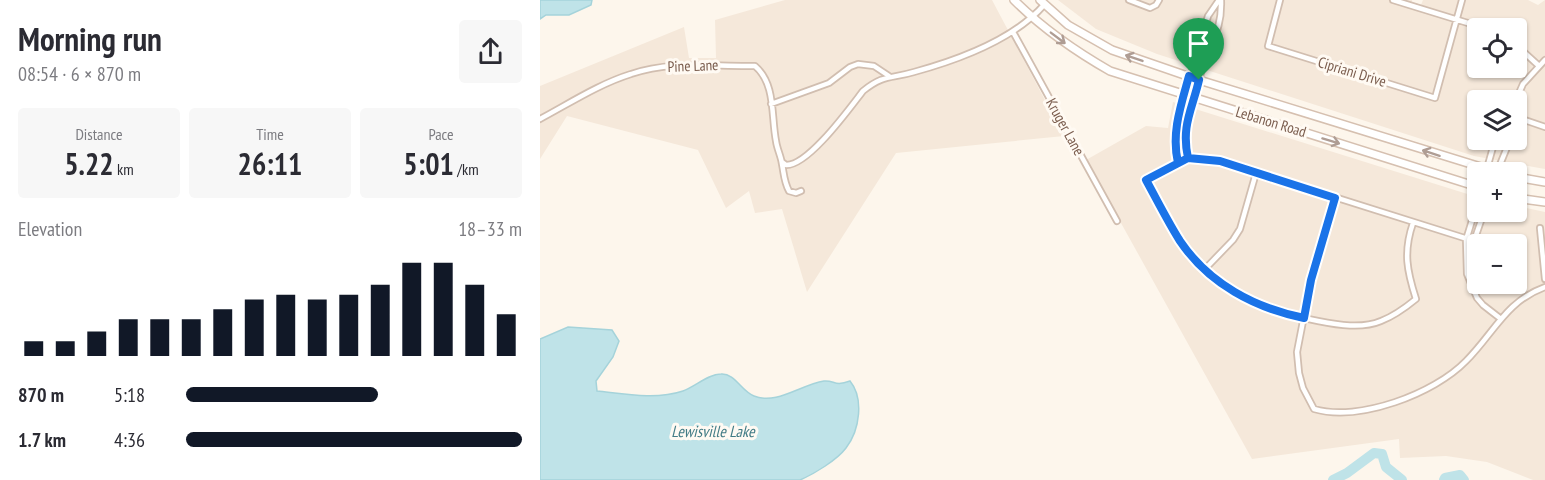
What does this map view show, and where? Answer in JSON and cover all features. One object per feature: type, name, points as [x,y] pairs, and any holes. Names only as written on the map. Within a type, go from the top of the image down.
[{"type":"main road","name":"Lebanon Road","points":[[1014,0],[1032,18],[1075,51],[1110,70],[1467,184]]},
{"type":"main road","name":"Lebanon Road","points":[[1042,3],[1068,25],[1112,50],[1199,80],[1467,165]]},
{"type":"main road","points":[[1527,179],[1545,182]]},
{"type":"main road","points":[[1527,200],[1545,202]]},
{"type":"street","points":[[1129,0],[1147,8],[1154,7],[1159,0]]},
{"type":"street","points":[[1178,163],[1175,138],[1184,95],[1208,16],[1220,0]]},
{"type":"street","points":[[1188,158],[1185,141],[1186,124],[1205,60],[1217,35],[1221,13],[1220,0]]},
{"type":"street","name":"Cipriani Drive","points":[[1280,0],[1268,46],[1435,98],[1457,20]]},
{"type":"street","points":[[1394,0],[1467,23]]},
{"type":"street","points":[[1457,20],[1462,0]]},
{"type":"street","points":[[782,162],[791,165],[815,149],[863,91],[889,76],[913,73],[1013,32],[1032,18],[1042,3]]},
{"type":"street","name":"Kruger Lane","points":[[1013,32],[1117,221]]},
{"type":"street","points":[[1527,55],[1538,65]]},
{"type":"street","points":[[1520,90],[1538,65],[1545,60]]},
{"type":"street","points":[[771,104],[829,83],[850,66],[858,64],[874,66],[889,76]]},
{"type":"street","name":"Pine Lane","points":[[540,119],[632,73],[678,66],[755,66],[763,73],[771,104],[775,139],[782,162],[783,176],[788,189],[796,193],[801,191]]},
{"type":"street","points":[[1527,121],[1545,127]]},
{"type":"street","points":[[1413,223],[1409,234],[1406,261],[1416,299],[1403,310],[1380,322],[1360,325],[1336,324],[1271,310],[1219,282],[1180,242],[1146,180],[1188,158],[1220,161],[1466,240]]},
{"type":"street","points":[[1204,269],[1240,230],[1256,173]]},
{"type":"street","points":[[1335,198],[1311,280],[1297,352],[1303,388],[1314,410],[1350,412],[1376,408],[1416,394],[1450,375],[1464,363],[1516,302],[1532,291],[1545,287]]},
{"type":"street","points":[[1467,250],[1466,240],[1472,222]]},
{"type":"street","points":[[1540,228],[1545,279]]},
{"type":"street","points":[[1475,294],[1483,306],[1501,319]]},
{"type":"shaded area","points":[[785,0],[992,0],[1064,136],[896,153],[807,292],[782,209],[755,213],[749,191],[726,208],[698,150],[567,116],[540,159],[540,86],[684,27],[689,58],[716,58],[715,20]]},
{"type":"shaded area","points":[[1058,0],[1412,0],[1421,5],[1423,0],[1528,0],[1538,5],[1545,0],[1545,169],[1527,166],[1527,162],[1507,162],[1474,156],[1157,54],[1096,29]]},
{"type":"shaded area","points":[[1173,102],[1467,194],[1467,222],[1527,222],[1527,208],[1545,212],[1545,480],[1533,480],[1487,462],[1446,456],[1400,458],[1399,439],[1252,459],[1086,160],[1146,126],[1168,128]]},
{"type":"water","points":[[540,0],[592,0],[591,5],[569,15],[546,15],[540,19]]},
{"type":"water","name":"Lewisville Lake","points":[[568,327],[612,330],[619,341],[613,357],[596,381],[597,391],[640,396],[673,394],[688,389],[711,376],[726,374],[749,394],[771,398],[824,381],[841,383],[850,381],[859,405],[857,423],[851,441],[837,457],[800,480],[540,480],[540,339]]},
{"type":"waterway","points":[[1333,480],[1347,473],[1374,453],[1382,454],[1386,467],[1402,480]]},
{"type":"waterway","points":[[1444,480],[1460,475],[1464,480]]},
{"type":"route","points":[[1199,80],[1186,124],[1185,141],[1188,158],[1146,180],[1180,242],[1196,261],[1219,282],[1271,310],[1304,318],[1317,256],[1335,198],[1220,161],[1188,158],[1178,163],[1175,152],[1177,121],[1189,76],[1199,80]]}]
